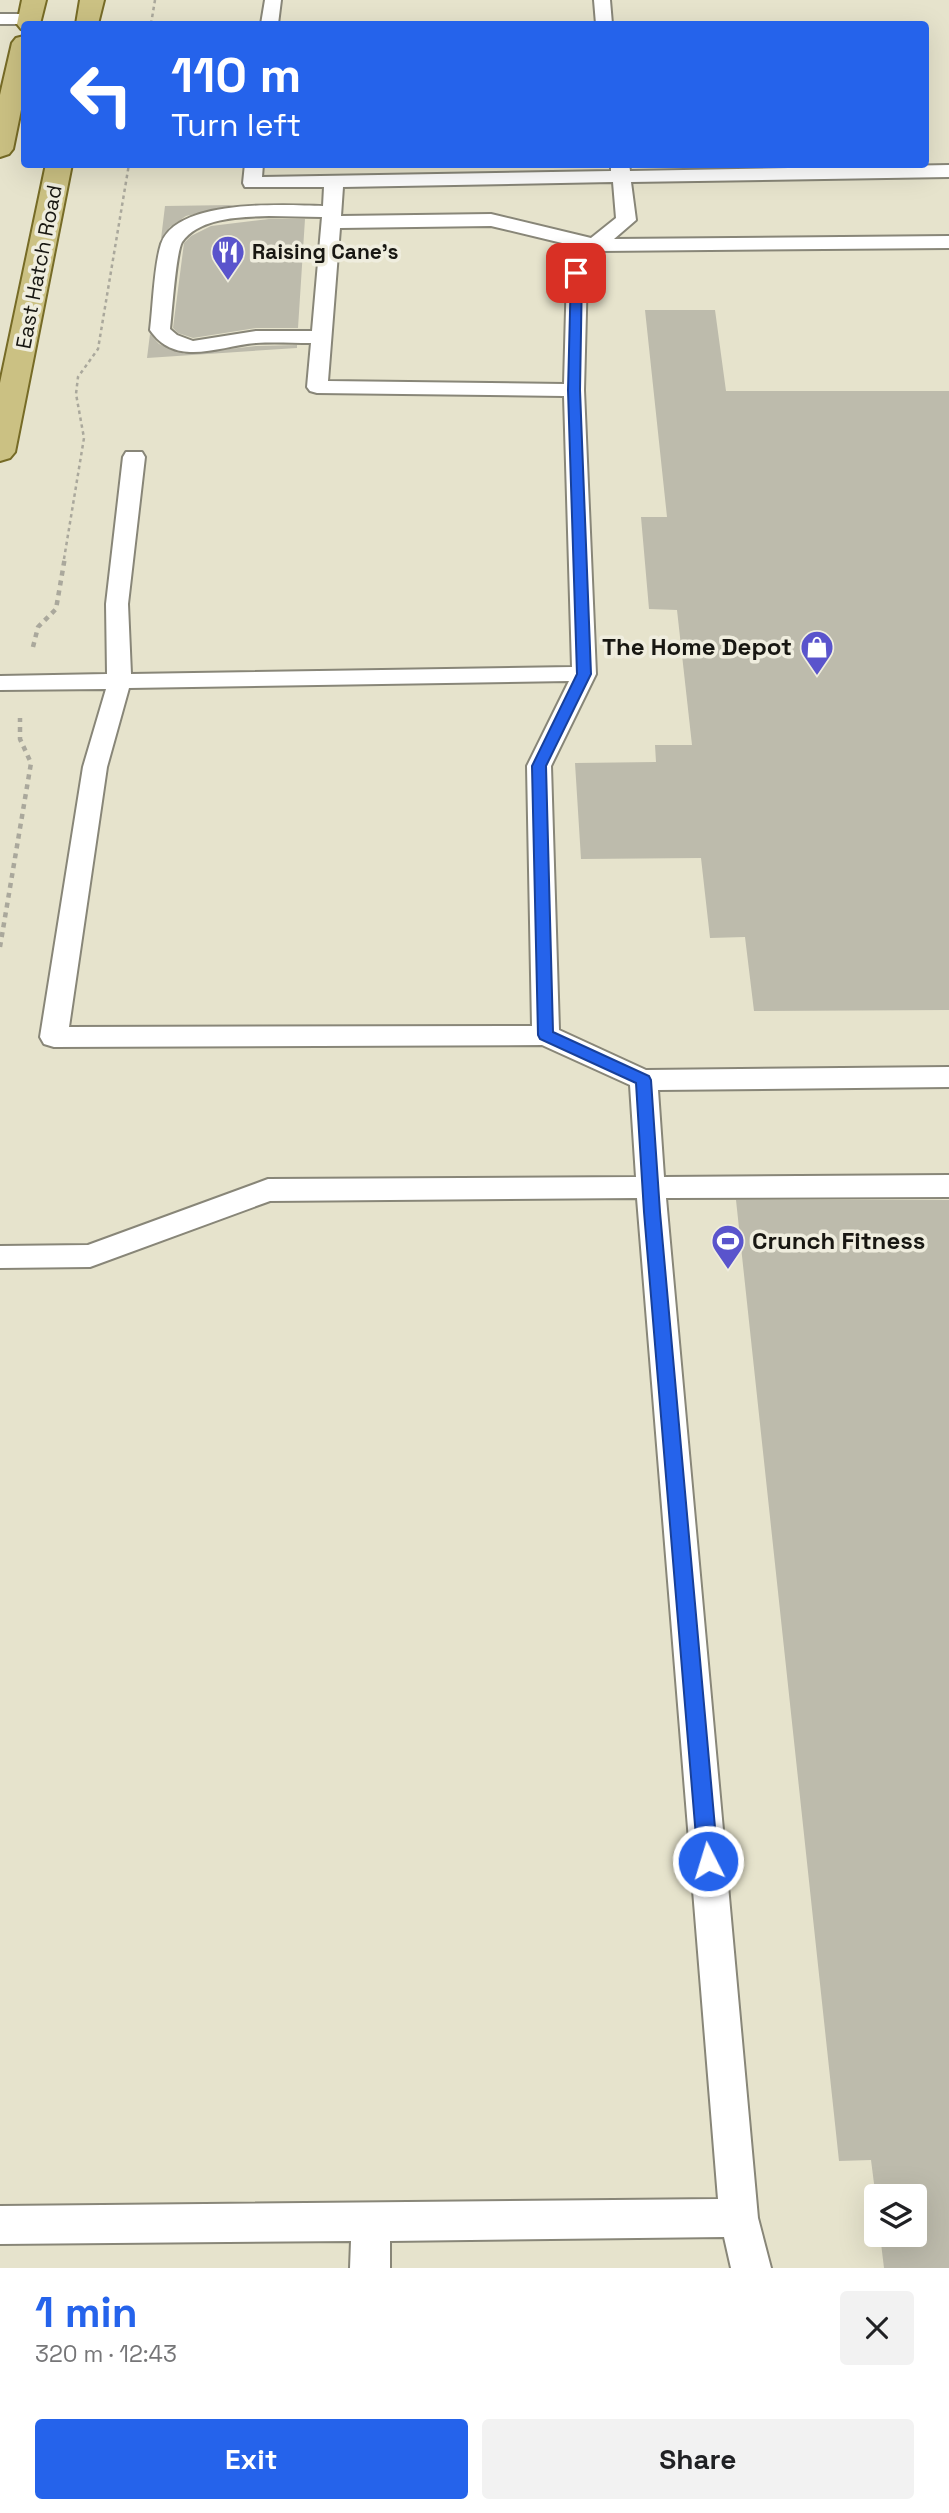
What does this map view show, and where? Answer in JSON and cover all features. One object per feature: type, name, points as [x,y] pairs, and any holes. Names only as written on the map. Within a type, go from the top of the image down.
[{"type":"main road","points":[[88,21],[92,0]]},
{"type":"main road","points":[[0,149],[21,56]]},
{"type":"main road","name":"East Hatch Road","points":[[0,452],[58,168]]},
{"type":"lane","points":[[270,21],[273,0]]},
{"type":"lane","points":[[602,0],[604,21]]},
{"type":"lane","points":[[0,19],[29,21]]},
{"type":"lane","points":[[254,168],[252,183],[620,172],[949,170]]},
{"type":"lane","points":[[545,1035],[539,766],[584,674],[574,390],[576,273],[595,245],[626,220],[620,172]]},
{"type":"lane","points":[[334,182],[317,387],[574,390]]},
{"type":"lane","points":[[321,337],[253,337],[205,347],[180,345],[168,340],[160,330],[171,243],[176,235],[197,223],[224,214],[258,211],[331,217],[491,220],[595,245],[949,242]]},
{"type":"lane","points":[[134,457],[117,604],[119,682],[95,767],[54,1037],[545,1035],[643,1080],[949,1077]]},
{"type":"lane","points":[[0,683],[584,674]]},
{"type":"lane","points":[[643,1080],[650,1188],[739,2218],[751,2268]]},
{"type":"lane","points":[[0,1257],[90,1256],[268,1190],[949,1186]]},
{"type":"lane","points":[[0,2225],[739,2218]]},
{"type":"lane","points":[[370,2268],[371,2222]]},
{"type":"path","points":[[152,21],[155,0]]},
{"type":"path","points":[[0,947],[31,763],[17,733],[35,634],[56,608],[84,438],[76,394],[78,377],[98,349],[128,168]]},
{"type":"shaded area","points":[[0,0],[949,0],[949,2268],[0,2268]]},
{"type":"building","points":[[233,205],[186,216],[170,227],[161,239],[165,206]]},
{"type":"building","name":"Raising Cane's","points":[[269,219],[305,219],[298,328],[256,328],[193,338],[178,333],[173,328],[184,243],[191,236],[211,226]]},
{"type":"building","name":"The Home Depot","points":[[645,310],[715,310],[726,391],[949,391],[949,1010],[754,1011],[745,937],[710,938],[701,858],[581,859],[575,763],[656,762],[655,745],[692,745],[677,610],[649,609],[641,517],[667,517]]},
{"type":"building","points":[[150,334],[159,344],[185,354],[256,346],[297,345],[297,348],[147,358]]},
{"type":"building","points":[[736,1200],[949,1200],[949,2268],[884,2268],[881,2247],[927,2247],[927,2184],[874,2184],[871,2160],[839,2161]]},
{"type":"place","name":"Raising Cane's","points":[[228,282]]},
{"type":"place","name":"The Home Depot","points":[[817,677]]},
{"type":"place","name":"Crunch Fitness","points":[[728,1271]]},
{"type":"route","points":[[576,273],[574,390],[584,674],[539,766],[545,1035],[643,1080],[708,1861]]}]
